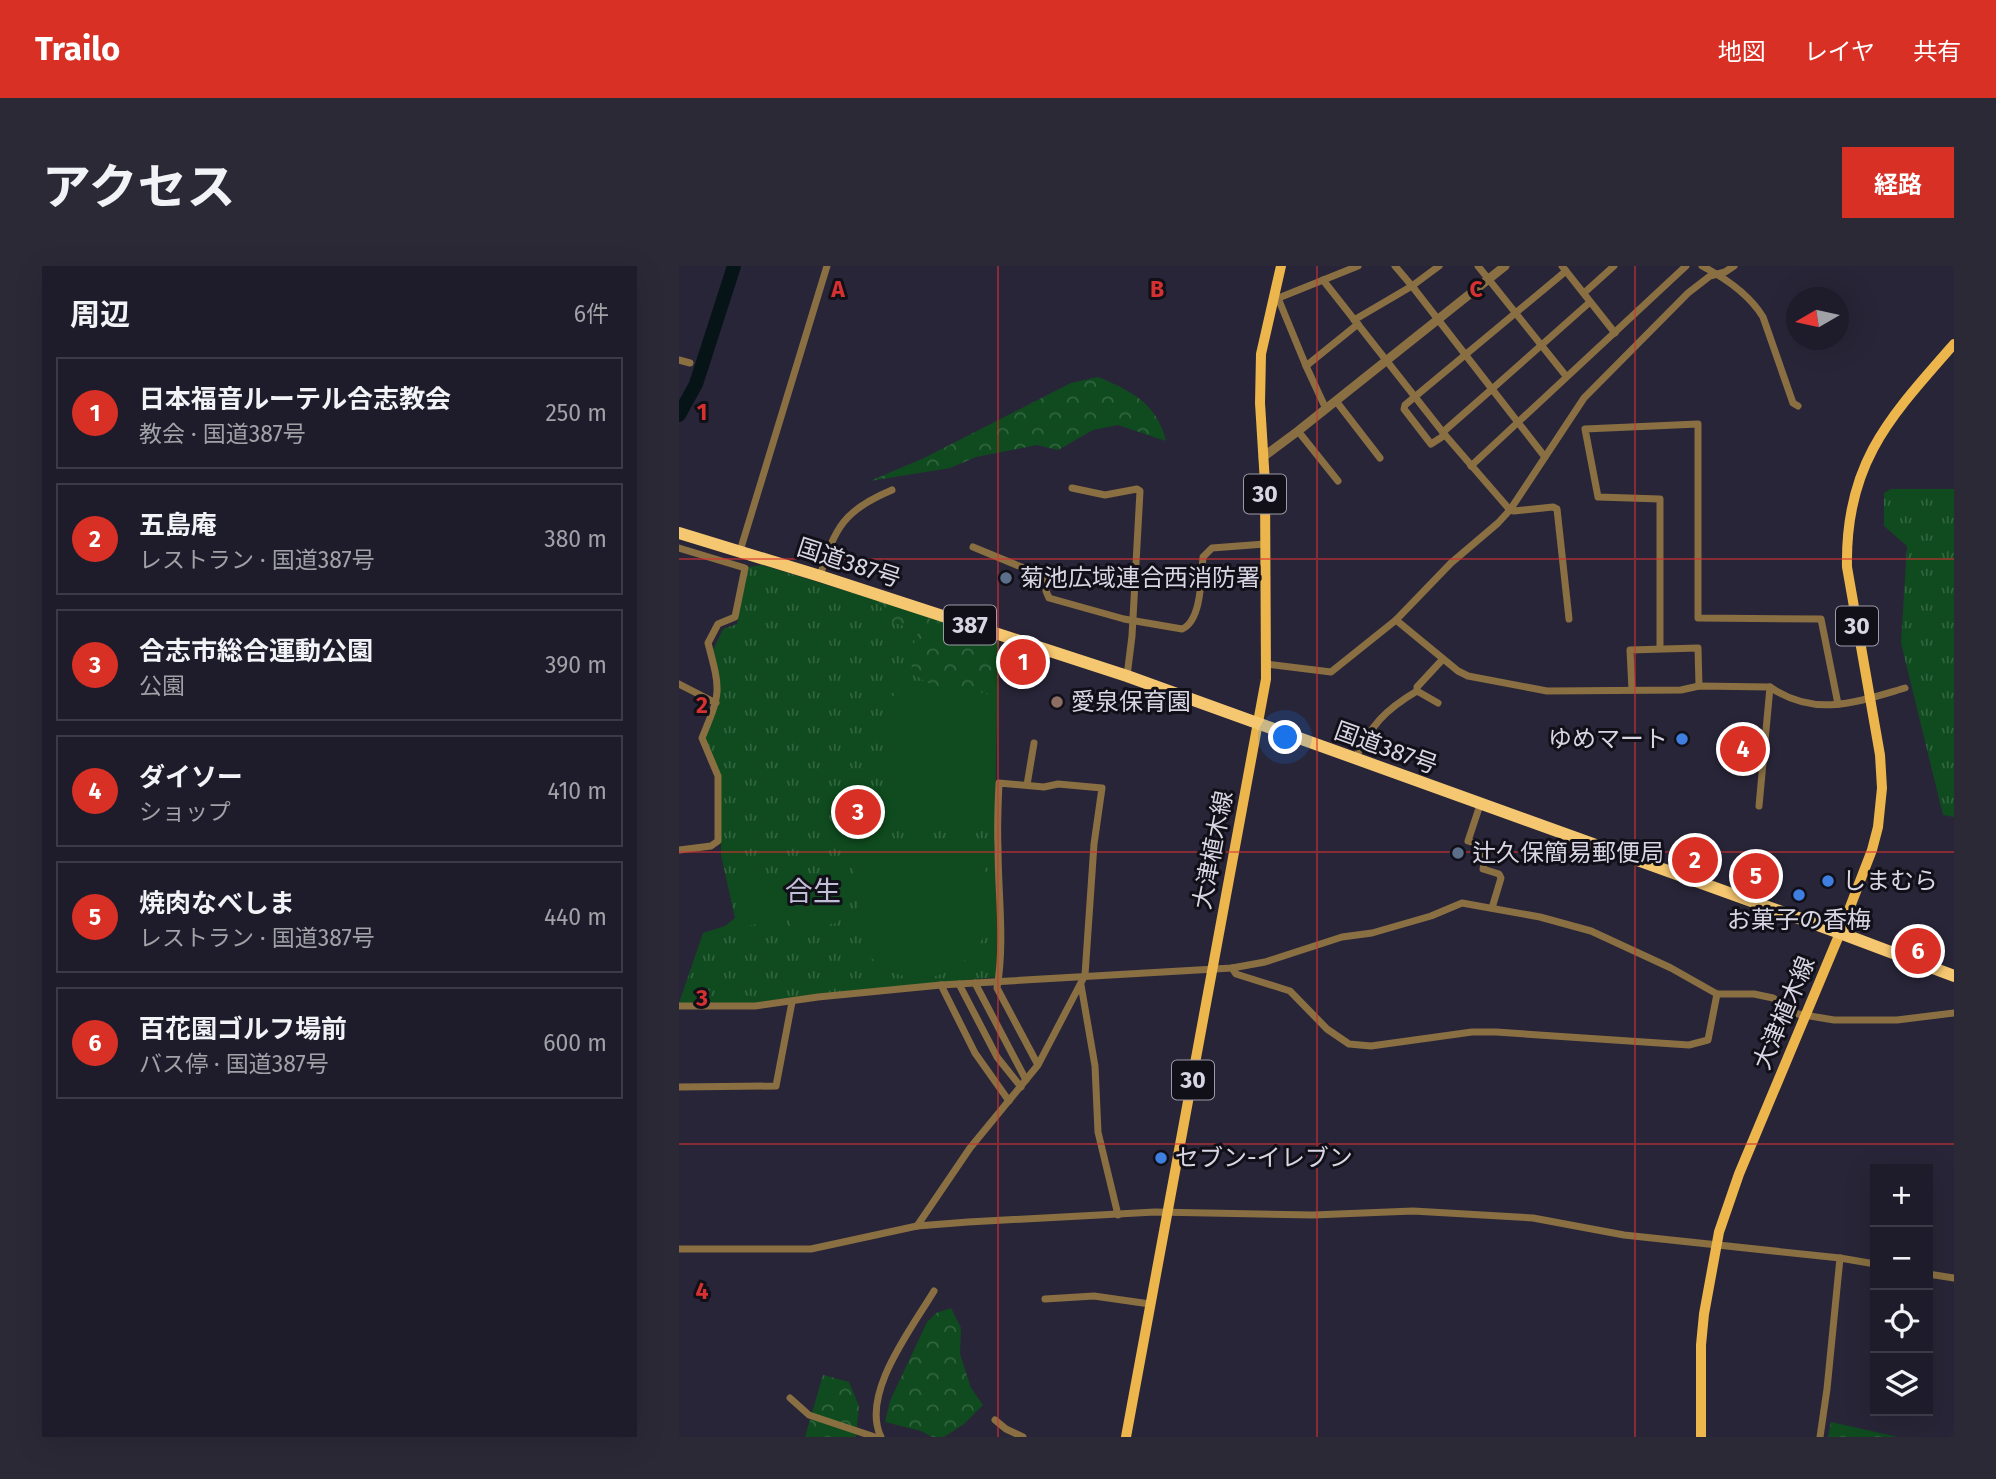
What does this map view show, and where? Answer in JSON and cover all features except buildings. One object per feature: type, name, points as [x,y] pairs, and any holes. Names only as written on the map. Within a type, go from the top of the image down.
[{"type":"highway","name":"国道387号","points":[[679,533],[1127,676],[1954,976]]},
{"type":"main road","name":"大津植木線","points":[[1126,1437],[1258,723],[1266,664],[1261,354],[1281,266]]},
{"type":"main road","name":"大津植木線","points":[[1701,1437],[1700,1345],[1703,1314],[1728,1203],[1840,933],[1872,850],[1879,815],[1881,765],[1848,575],[1847,539],[1851,508],[1864,466],[1878,436],[1954,344]]},
{"type":"street","points":[[740,551],[827,266]]},
{"type":"street","points":[[1326,409],[1275,299],[1358,266]]},
{"type":"street","points":[[1395,266],[1545,457]]},
{"type":"street","points":[[1306,366],[1356,322],[1439,266]]},
{"type":"street","points":[[1479,266],[1566,376]]},
{"type":"street","points":[[1263,457],[1506,266]]},
{"type":"street","points":[[1584,293],[1614,266]]},
{"type":"street","points":[[1471,466],[1686,266]]},
{"type":"street","points":[[1702,266],[1717,274],[1757,307],[1763,317],[1793,403],[1798,406]]},
{"type":"street","points":[[1266,664],[1331,672],[1396,620],[1451,563],[1510,510],[1584,398],[1681,300],[1710,276],[1734,266]]},
{"type":"street","points":[[1590,302],[1431,444],[1404,409],[1405,405],[1466,356],[1564,269],[1615,333]]},
{"type":"street","points":[[1324,279],[1444,433],[1510,510],[1557,509],[1569,619]]},
{"type":"street","points":[[679,360],[690,363]]},
{"type":"street","points":[[1336,401],[1381,457]]},
{"type":"street","points":[[1660,648],[1660,499],[1598,497],[1585,429],[1698,424],[1698,618],[1821,620],[1839,704]]},
{"type":"street","points":[[1299,431],[1338,481]]},
{"type":"street","points":[[1072,488],[1105,495],[1137,489],[1140,491],[1140,526],[1127,676]]},
{"type":"street","points":[[820,576],[830,548],[846,517],[854,509],[893,490]]},
{"type":"street","points":[[973,547],[1048,578],[1046,591],[1049,598],[1131,621],[1177,629],[1187,627],[1196,616],[1203,557],[1206,552],[1212,548],[1265,544]]},
{"type":"street","points":[[679,548],[745,568],[735,617],[718,624],[708,643],[718,683],[716,703],[702,738],[718,776],[718,841],[711,846],[679,850]]},
{"type":"street","points":[[1396,620],[1468,676],[1547,691],[1681,690],[1699,686],[1755,685],[1770,687],[1784,696],[1818,706],[1870,698],[1905,688]]},
{"type":"street","points":[[1632,690],[1630,650],[1660,648],[1698,648],[1699,686]]},
{"type":"street","points":[[1355,759],[1372,725],[1401,700],[1417,691],[1417,687],[1443,659]]},
{"type":"street","points":[[679,684],[716,703]]},
{"type":"street","points":[[1759,806],[1770,687]]},
{"type":"street","points":[[1417,691],[1438,703]]},
{"type":"street","points":[[1029,785],[1036,743]]},
{"type":"street","points":[[917,1226],[970,1148],[1038,1065],[1085,975],[1094,844],[1102,788],[999,783],[1001,921],[997,988],[1038,1065]]},
{"type":"street","points":[[1480,805],[1468,841],[1484,846],[1486,851],[1483,869],[1499,874],[1501,878],[1492,908]]},
{"type":"street","points":[[679,1006],[755,1006],[975,982],[1232,968],[1277,959],[1342,937],[1411,922],[1462,903],[1591,930],[1671,968],[1717,994],[1754,994],[1773,998],[1790,1010],[1805,1015],[1835,1020],[1897,1020],[1954,1013]]},
{"type":"street","points":[[1232,968],[1236,974],[1290,991],[1328,1028],[1349,1044],[1371,1046],[1472,1032],[1689,1045],[1708,1040],[1717,994]]},
{"type":"street","points":[[975,982],[1027,1080]]},
{"type":"street","points":[[959,984],[997,1057],[1021,1087]]},
{"type":"street","points":[[941,985],[975,1053],[1009,1101]]},
{"type":"street","points":[[1081,985],[1095,1066],[1098,1132],[1118,1215]]},
{"type":"street","points":[[679,1087],[776,1087],[792,1002]]},
{"type":"street","points":[[679,1249],[811,1249],[917,1226],[1167,1212],[1313,1215],[1413,1211],[1506,1215],[1624,1235],[1870,1263]]},
{"type":"street","points":[[1820,1437],[1840,1258]]},
{"type":"street","points":[[1933,1275],[1954,1278]]},
{"type":"street","points":[[881,1437],[875,1424],[880,1389],[899,1349],[935,1292]]},
{"type":"street","points":[[1045,1299],[1094,1296],[1150,1304]]},
{"type":"street","points":[[790,1398],[809,1415],[875,1437]]},
{"type":"street","points":[[995,1420],[1023,1437]]},
{"type":"green space","points":[[1098,377],[1141,400],[1156,417],[1166,441],[1118,425],[1093,430],[1058,450],[1037,445],[976,457],[950,468],[870,481],[924,458],[1071,383]]},
{"type":"green space","points":[[1891,489],[1954,489],[1954,817],[1943,815],[1901,643],[1907,546],[1884,526],[1884,493]]},
{"type":"green space","points":[[762,565],[999,638],[994,847],[998,977],[817,994],[754,1003],[679,1003],[703,933],[725,926],[735,918],[721,855],[721,776],[704,738],[717,704],[720,686],[713,650],[723,629],[737,624],[748,567]]},
{"type":"green space","points":[[877,598],[997,645],[994,680],[971,687],[951,689],[941,688],[912,672],[911,651],[919,630],[887,621]]},
{"type":"green space","points":[[903,688],[986,693],[993,699],[996,707],[995,778],[990,791],[987,821],[978,831],[896,830],[891,826],[888,819],[890,702],[895,693]]},
{"type":"green space","points":[[882,842],[963,844],[984,868],[992,894],[990,920],[979,944],[961,963],[938,975],[912,977],[885,968],[864,949],[855,888],[856,862],[863,847]]},
{"type":"green space","points":[[781,875],[788,919],[745,926],[738,881]]},
{"type":"green space","points":[[829,877],[837,923],[792,930],[785,884]]},
{"type":"green space","points":[[951,1308],[961,1328],[960,1354],[971,1388],[983,1405],[964,1424],[944,1437],[932,1437],[921,1431],[885,1422],[890,1401],[927,1322],[936,1313]]},
{"type":"green space","points":[[823,1375],[849,1382],[859,1406],[856,1437],[805,1437]]},
{"type":"green space","points":[[1831,1422],[1898,1437],[1828,1437]]},
{"type":"waterway","points":[[679,415],[696,384],[734,266]]},
{"type":"place","name":"菊池広域連合西消防署","points":[[1006,578]]},
{"type":"place","name":"日本福音ルーテル合志教会","points":[[1023,662]]},
{"type":"place","name":"愛泉保育園","points":[[1057,702]]},
{"type":"place","name":"ゆめマート","points":[[1682,739]]},
{"type":"place","name":"ダイソー","points":[[1743,749]]},
{"type":"place","name":"合志市総合運動公園","points":[[858,812]]},
{"type":"place","name":"辻久保簡易郵便局","points":[[1458,853]]},
{"type":"place","name":"五島庵","points":[[1695,860]]},
{"type":"place","name":"焼肉なべしま","points":[[1756,876]]},
{"type":"place","name":"しまむら","points":[[1828,881]]},
{"type":"place","name":"お菓子の香梅","points":[[1799,895]]},
{"type":"place","name":"百花園ゴルフ場前","points":[[1918,951]]},
{"type":"place","name":"セブン-イレブン","points":[[1161,1158]]},
{"type":"district","name":"合生","points":[[813,891]]}]
